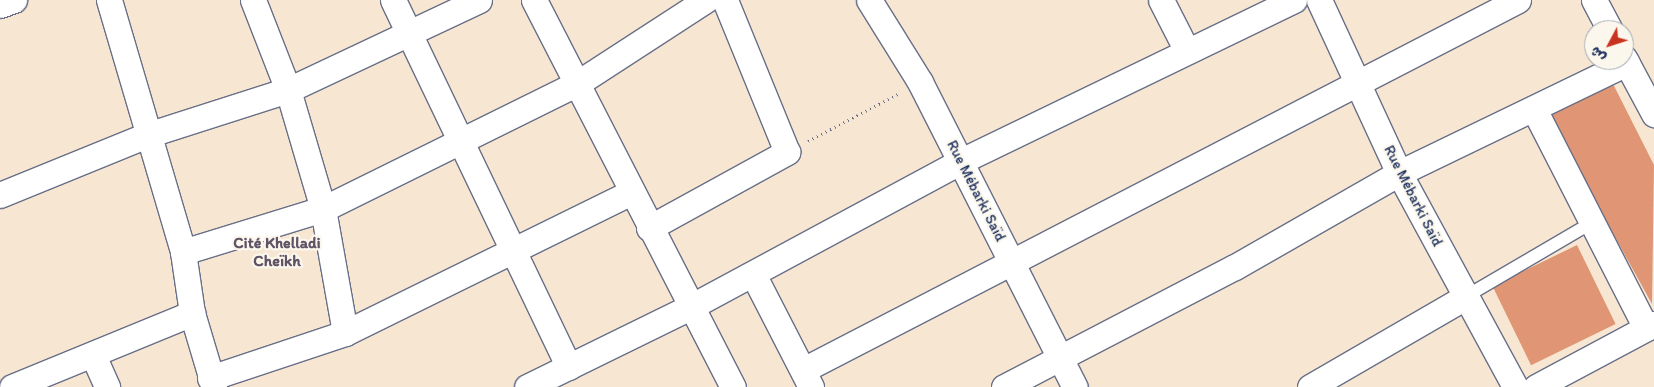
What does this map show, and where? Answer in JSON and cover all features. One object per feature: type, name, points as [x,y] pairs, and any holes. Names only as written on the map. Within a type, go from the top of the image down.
[{"type":"street","points":[[0,5],[14,0]]},
{"type":"street","points":[[109,0],[147,135],[183,252],[192,312],[212,383],[345,333],[630,193]]},
{"type":"street","points":[[253,0],[288,90],[323,209],[345,333]]},
{"type":"street","points":[[393,0],[569,366]]},
{"type":"street","points":[[0,195],[147,135],[288,90],[410,35],[479,0]]},
{"type":"street","points":[[534,0],[578,83],[630,193],[692,306],[733,387]]},
{"type":"street","points":[[183,252],[323,209],[460,139],[578,83],[706,0]]},
{"type":"street","points":[[649,228],[787,152],[725,0]]},
{"type":"street","name":"Rue Mébarki Saïd","points":[[869,0],[920,82],[1075,387]]},
{"type":"street","points":[[1162,0],[1187,51]]},
{"type":"street","points":[[527,387],[692,306],[961,161],[1294,0]]},
{"type":"street","name":"Rue Mébarki Saïd","points":[[1319,0],[1358,79],[1399,174],[1515,387]]},
{"type":"street","points":[[753,274],[807,378],[1011,260],[1358,79],[1518,0]]},
{"type":"street","points":[[1594,0],[1605,20]]},
{"type":"street","points":[[1004,387],[1399,174],[1535,111],[1607,70]]},
{"type":"street","points":[[1630,70],[1654,114]]},
{"type":"street","points":[[1535,111],[1650,326],[1536,387]]},
{"type":"street","points":[[1310,387],[1465,296]]},
{"type":"street","points":[[12,387],[93,355],[192,312]]},
{"type":"street","points":[[93,355],[106,387]]},
{"type":"lane","points":[[1465,296],[1593,222]]},
{"type":"path","points":[[787,152],[920,82]]},
{"type":"building","points":[[1609,76],[1654,165],[1652,304],[1546,112]]},
{"type":"building","points":[[1577,245],[1616,324],[1531,365],[1493,286]]},
{"type":"district","name":"Cité Khelladi Cheïkh","points":[[277,252]]}]
